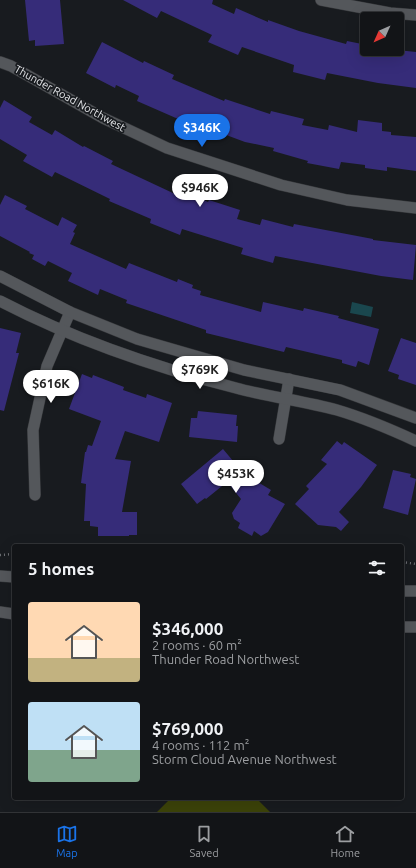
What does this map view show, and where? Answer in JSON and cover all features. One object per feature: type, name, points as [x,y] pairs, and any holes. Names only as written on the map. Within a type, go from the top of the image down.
[{"type":"street","points":[[321,0],[390,13],[416,16]]},
{"type":"street","name":"Thunder Road Northwest","points":[[0,62],[11,66],[103,118],[167,148],[281,186],[347,200],[416,208]]},
{"type":"street","points":[[0,276],[70,312],[137,339],[244,370],[340,390],[416,418]]},
{"type":"street","points":[[0,301],[62,330],[141,361],[237,388],[337,410],[389,428],[416,441]]},
{"type":"street","points":[[35,495],[34,430],[47,366],[70,312]]},
{"type":"street","points":[[279,439],[289,379]]},
{"type":"street","points":[[0,576],[12,577]]},
{"type":"street","points":[[404,591],[416,591]]},
{"type":"street","points":[[0,612],[12,614]]},
{"type":"street","points":[[404,627],[416,627]]},
{"type":"path","points":[[0,554],[12,554]]},
{"type":"path","points":[[404,562],[416,564]]},
{"type":"green space","points":[[169,800],[258,800],[270,812],[157,812]]},
{"type":"water","points":[[352,302],[373,307],[371,317],[350,313]]},
{"type":"building","points":[[25,0],[60,0],[64,44],[35,46],[35,40],[29,41]]},
{"type":"building","points":[[123,0],[213,0],[212,4],[234,14],[236,8],[268,22],[268,20],[299,31],[346,44],[347,41],[360,44],[360,56],[404,56],[404,51],[416,52],[416,88],[378,83],[327,73],[325,80],[293,72],[294,65],[242,47],[238,55],[208,42],[212,35],[161,11],[157,18]]},
{"type":"building","points":[[102,42],[143,63],[144,61],[174,75],[172,79],[224,101],[225,99],[270,114],[271,111],[304,119],[302,125],[328,130],[329,125],[357,132],[358,120],[382,123],[382,131],[391,132],[391,135],[416,137],[416,171],[387,167],[387,171],[365,168],[365,165],[341,162],[339,169],[307,163],[308,161],[273,151],[274,148],[245,142],[202,126],[201,129],[137,101],[139,96],[116,85],[115,88],[86,73]]},
{"type":"building","points":[[4,100],[32,117],[29,122],[52,135],[55,130],[83,147],[84,146],[113,161],[111,164],[175,194],[177,188],[208,202],[209,200],[240,210],[237,219],[260,225],[262,219],[293,227],[294,224],[373,240],[416,245],[413,280],[381,276],[275,256],[273,263],[241,254],[243,248],[182,229],[180,235],[150,223],[151,219],[109,201],[110,199],[55,172],[52,177],[23,161],[27,155],[0,139],[0,108]]},
{"type":"building","points":[[5,195],[27,206],[25,209],[58,226],[62,217],[77,225],[73,232],[75,233],[70,244],[126,269],[129,263],[177,282],[178,279],[193,285],[192,288],[201,291],[200,295],[261,312],[263,302],[303,311],[304,308],[339,316],[338,318],[379,329],[369,365],[358,361],[356,367],[342,363],[342,360],[286,347],[284,352],[206,333],[206,330],[126,303],[127,300],[100,289],[98,295],[68,281],[72,273],[48,261],[45,266],[32,259],[34,255],[29,253],[30,252],[0,236],[0,205]]},
{"type":"building","points":[[0,328],[21,333],[16,353],[19,353],[4,411],[0,410]]},
{"type":"building","points":[[401,338],[416,343],[416,385],[398,379],[399,375],[388,371]]},
{"type":"building","points":[[82,374],[92,378],[93,375],[124,387],[123,390],[146,398],[147,394],[172,403],[159,442],[125,431],[115,459],[131,461],[122,512],[137,512],[137,535],[98,536],[98,527],[90,526],[90,521],[84,521],[86,484],[81,483],[85,452],[88,445],[92,446],[101,421],[69,409]]},
{"type":"building","points":[[198,411],[237,415],[237,442],[189,437],[191,418],[197,418]]},
{"type":"building","points":[[337,441],[342,445],[344,442],[377,465],[361,487],[339,512],[349,522],[341,531],[336,527],[318,525],[295,504],[309,489],[306,486],[327,464],[321,460]]},
{"type":"building","points":[[223,449],[254,486],[256,481],[271,490],[268,495],[285,504],[268,532],[261,536],[254,531],[252,536],[238,528],[240,523],[234,519],[232,513],[241,499],[227,482],[206,499],[205,498],[197,504],[181,484]]},
{"type":"building","points":[[393,470],[411,474],[410,477],[416,479],[408,515],[383,508]]}]
